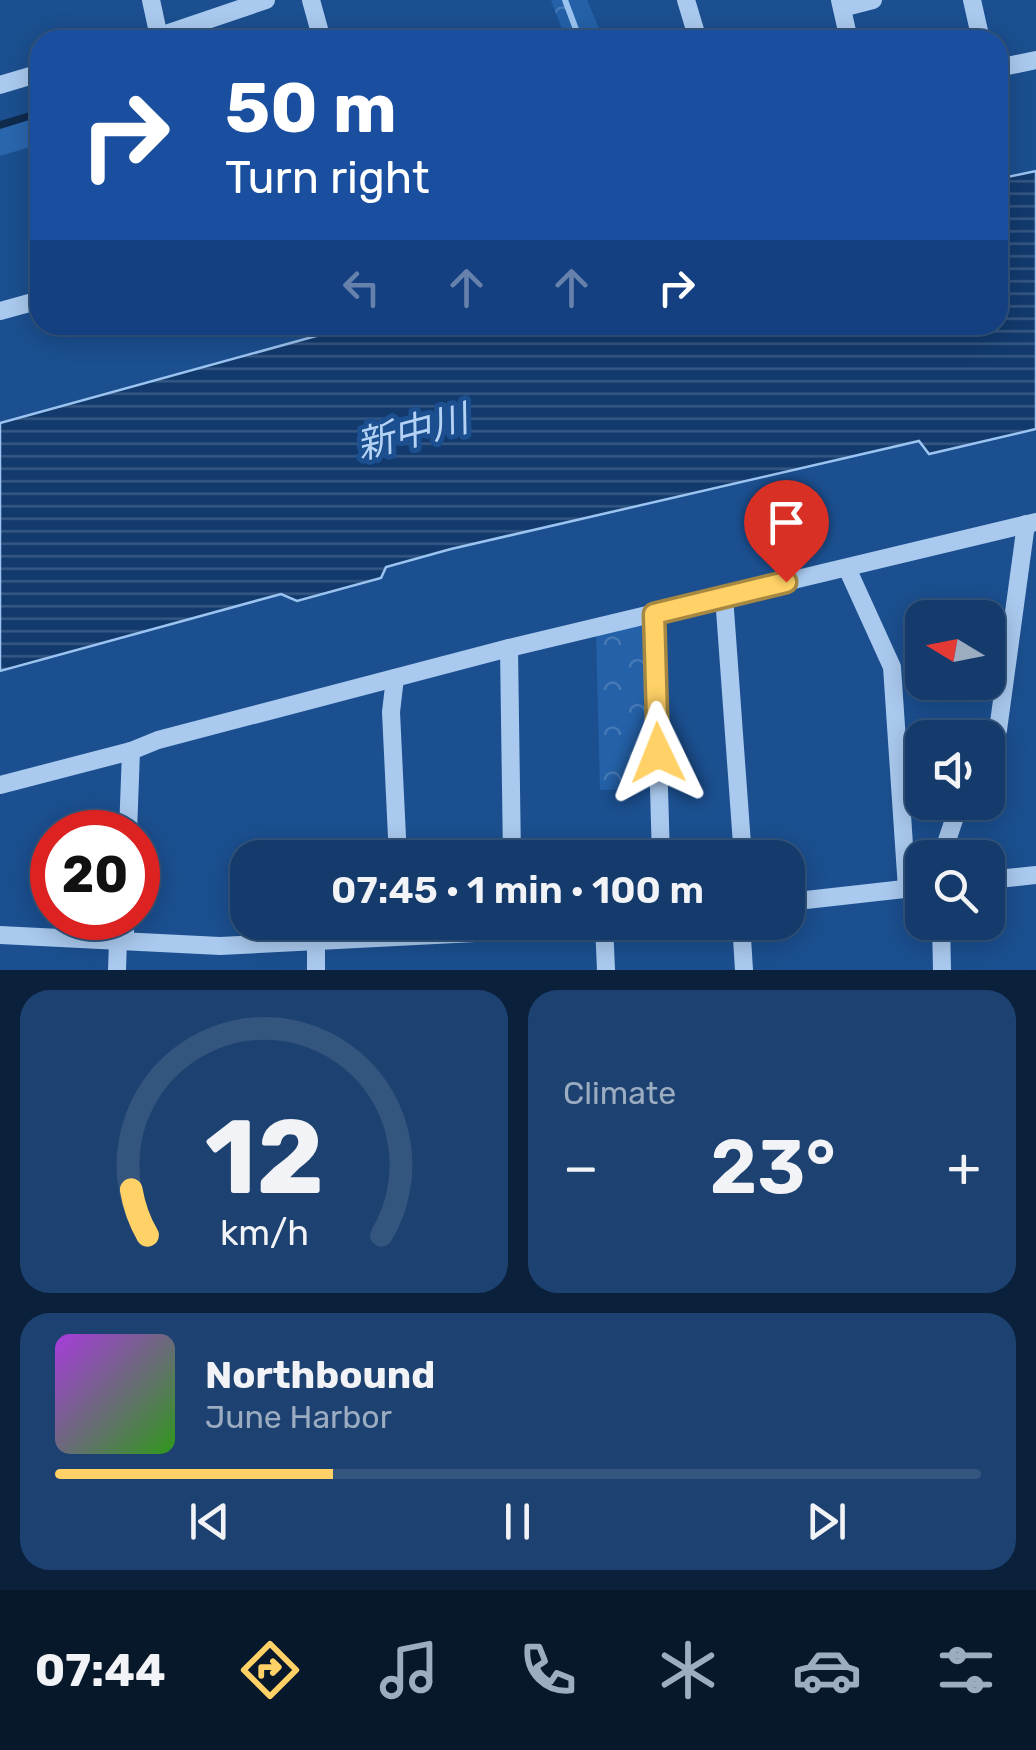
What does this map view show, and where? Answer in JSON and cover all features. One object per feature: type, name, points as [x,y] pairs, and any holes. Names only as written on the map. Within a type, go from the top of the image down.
[{"type":"street","points":[[151,0],[152,30]]},
{"type":"street","points":[[178,30],[266,0]]},
{"type":"street","points":[[311,0],[319,30]]},
{"type":"street","points":[[686,0],[695,30]]},
{"type":"street","points":[[847,30],[841,4],[873,0]]},
{"type":"street","points":[[972,0],[979,30]]},
{"type":"street","points":[[1008,66],[1036,60]]},
{"type":"street","points":[[0,85],[30,76]]},
{"type":"street","points":[[0,311],[30,303]]},
{"type":"street","points":[[0,784],[508,648],[1031,523],[1000,720]]},
{"type":"street","points":[[847,568],[892,666],[910,840]]},
{"type":"street","points":[[724,596],[742,840]]},
{"type":"street","points":[[654,614],[661,840]]},
{"type":"street","points":[[508,648],[512,840]]},
{"type":"street","points":[[395,678],[391,712],[397,840]]},
{"type":"street","points":[[129,810],[130,751]]},
{"type":"street","points":[[1005,878],[1036,875]]},
{"type":"street","points":[[805,900],[905,889]]},
{"type":"street","points":[[0,936],[220,946],[330,940]]},
{"type":"street","points":[[606,970],[607,940]]},
{"type":"street","points":[[743,940],[744,970]]},
{"type":"street","points":[[941,940],[942,970]]},
{"type":"street","points":[[117,970],[121,941]]},
{"type":"street","points":[[316,942],[316,970]]},
{"type":"green space","points":[[551,0],[587,0],[600,30],[562,30]]},
{"type":"green space","points":[[650,620],[655,788],[600,790],[596,633]]},
{"type":"water","name":"新中川","points":[[1036,171],[1036,429],[929,454],[919,441],[451,549],[386,567],[381,578],[297,601],[281,594],[0,671],[0,423],[320,335],[1008,335],[1008,177]]},
{"type":"building","points":[[30,120],[30,147],[0,156],[0,129]]},
{"type":"waterway","points":[[565,0],[576,30]]},
{"type":"route","points":[[658,753],[654,614],[786,582]]}]
